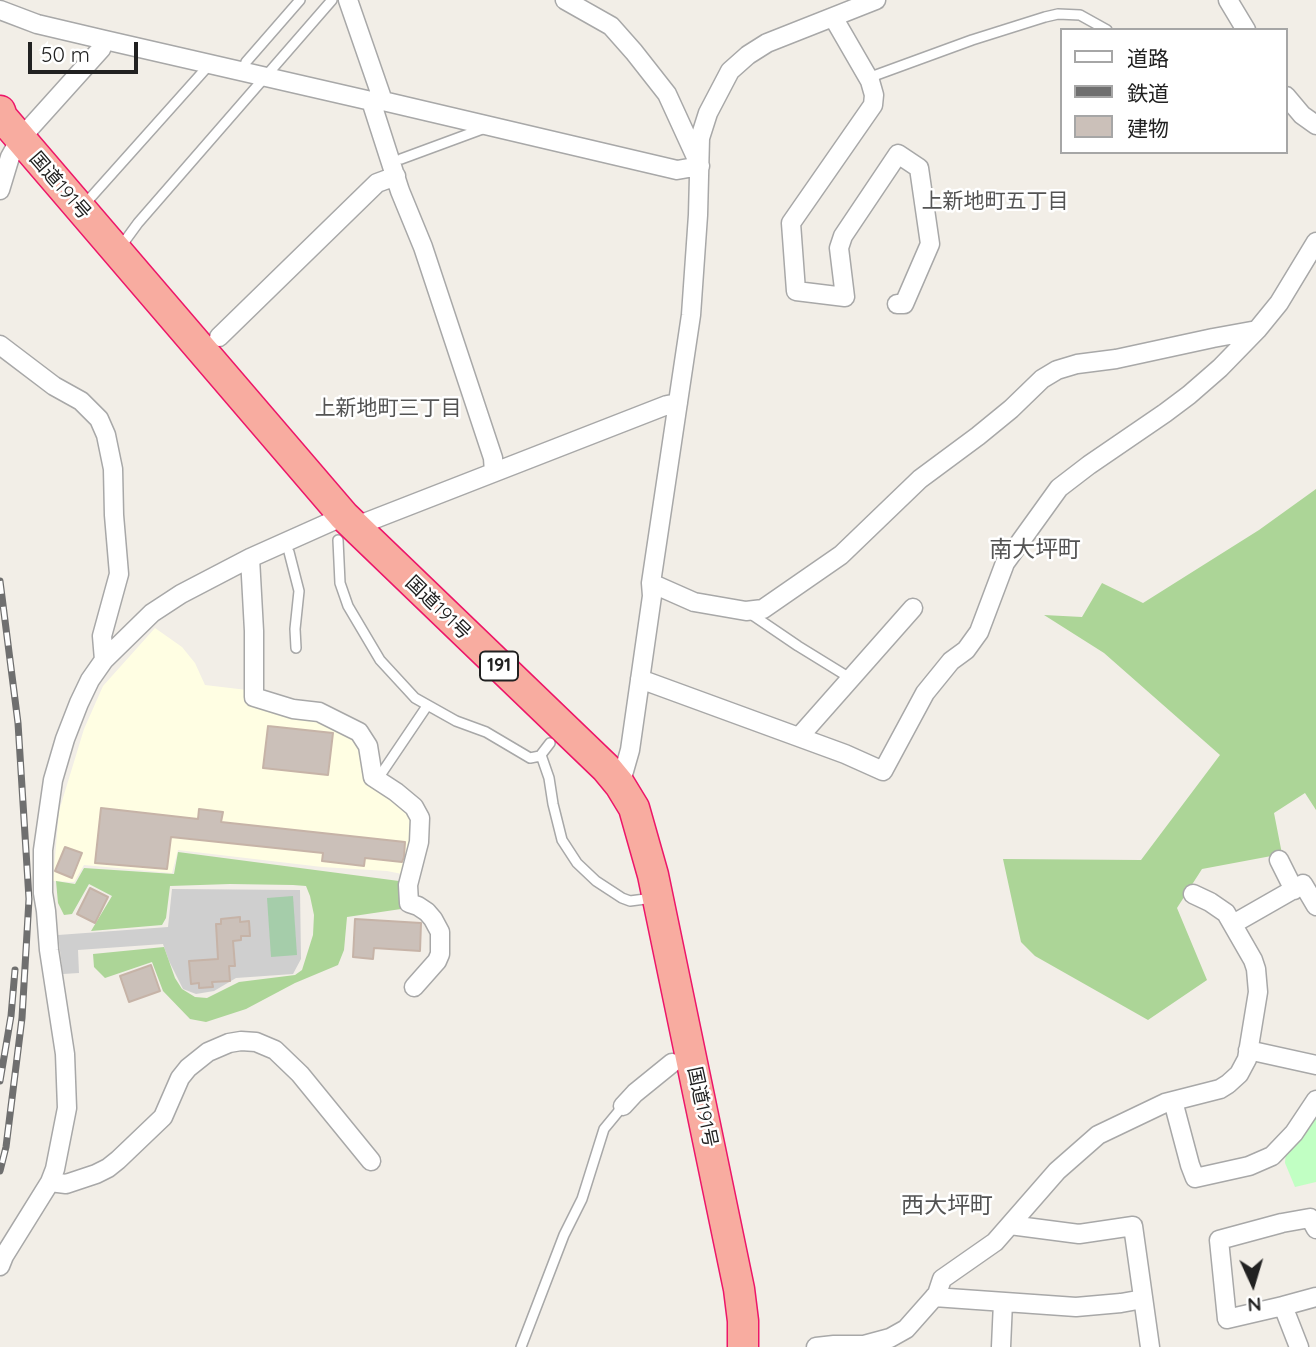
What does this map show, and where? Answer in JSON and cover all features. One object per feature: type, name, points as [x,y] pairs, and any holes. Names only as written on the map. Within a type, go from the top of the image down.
[{"type":"highway","name":"国道191号","points":[[0,111],[20,139],[117,251],[345,528],[606,768],[634,808],[658,898],[740,1289],[743,1347]]},
{"type":"street","points":[[348,0],[423,247],[493,458],[494,472]]},
{"type":"street","points":[[565,0],[611,26],[634,52],[667,94],[700,166]]},
{"type":"street","points":[[620,785],[630,750],[652,596],[651,583],[691,315],[701,138],[708,113],[730,71],[748,55],[767,43],[876,0]]},
{"type":"street","points":[[1228,0],[1244,28]]},
{"type":"street","points":[[0,10],[37,24],[677,170],[700,166]]},
{"type":"street","points":[[833,17],[867,78],[874,95],[873,105],[791,223],[796,291],[845,297],[839,248],[843,236],[898,154],[919,168],[930,244],[904,304],[897,304]]},
{"type":"street","points":[[0,190],[10,157],[20,139],[101,49],[105,40]]},
{"type":"street","points":[[1288,98],[1302,115],[1316,125]]},
{"type":"street","points":[[219,337],[377,183],[399,168]]},
{"type":"street","points":[[640,679],[845,754],[883,771],[925,693],[951,661],[966,650],[979,632],[1005,563],[1059,488],[1189,396],[1220,368],[1279,303],[1316,242]]},
{"type":"street","points":[[651,583],[694,601],[746,611],[764,609],[841,555],[920,479],[978,436],[1042,379],[1057,370],[1257,330]]},
{"type":"street","points":[[0,345],[54,386],[81,401],[99,419],[106,435],[113,469],[119,574],[103,636],[104,660]]},
{"type":"street","points":[[0,1266],[50,1182],[67,1108],[65,1054],[43,893],[43,850],[52,780],[65,739],[90,680],[104,660],[152,613],[181,594],[250,558],[345,528],[678,403]]},
{"type":"street","points":[[250,558],[254,697],[293,709],[319,712],[359,732],[368,746],[373,777],[414,807],[421,821],[419,842],[408,885],[409,903],[418,906],[433,919],[440,932],[440,954],[414,987]]},
{"type":"street","points":[[799,737],[914,608]]},
{"type":"street","points":[[1279,860],[1294,890]]},
{"type":"street","points":[[1233,924],[1303,884],[1316,906]]},
{"type":"street","points":[[816,1347],[864,1345],[890,1338],[906,1329],[937,1294],[942,1279],[995,1242],[1057,1171],[1098,1135],[1165,1103],[1220,1089],[1243,1068],[1258,992],[1253,960],[1226,913],[1193,894]]},
{"type":"street","points":[[50,1182],[66,1184],[108,1168],[163,1116],[180,1078],[188,1068],[208,1052],[242,1041],[257,1042],[275,1050],[300,1074],[371,1161]]},
{"type":"street","points":[[1248,1050],[1316,1065]]},
{"type":"street","points":[[623,1106],[672,1062]]},
{"type":"street","points":[[1173,1101],[1195,1178],[1249,1166],[1272,1156],[1294,1133],[1316,1100]]},
{"type":"street","points":[[1316,1229],[1310,1218],[1219,1240],[1227,1319],[1316,1297]]},
{"type":"street","points":[[1010,1225],[1079,1234],[1133,1226],[1150,1347]]},
{"type":"street","points":[[934,1297],[1076,1307],[1143,1299]]},
{"type":"street","points":[[1001,1347],[1003,1302]]},
{"type":"street","points":[[1283,1306],[1299,1347]]},
{"type":"lane","points":[[243,71],[246,62],[300,0]]},
{"type":"lane","points":[[117,251],[138,223],[332,0]]},
{"type":"lane","points":[[867,78],[1040,18],[1080,15],[1103,28]]},
{"type":"lane","points":[[80,208],[210,64]]},
{"type":"lane","points":[[399,168],[490,127]]},
{"type":"lane","points":[[345,528],[340,583],[348,606],[380,660],[415,698],[456,721],[486,732],[530,758],[541,755],[550,743]]},
{"type":"lane","points":[[289,552],[299,591],[296,648]]},
{"type":"lane","points":[[746,611],[850,678]]},
{"type":"lane","points":[[377,780],[427,706]]},
{"type":"lane","points":[[541,755],[549,778],[562,840],[577,863],[596,881],[622,898],[630,901],[658,898]]},
{"type":"lane","points":[[521,1347],[564,1235],[590,1178],[604,1129],[623,1106]]},
{"type":"shaded area","points":[[155,628],[182,647],[195,663],[205,685],[247,690],[249,704],[305,714],[360,742],[392,794],[414,820],[412,842],[402,874],[178,850],[172,873],[84,865],[74,882],[53,881],[59,811],[84,729],[103,686]]},
{"type":"shaded area","points":[[172,889],[300,890],[301,959],[293,974],[236,978],[214,991],[196,994],[183,989],[163,944],[78,950],[79,973],[63,974],[58,935],[168,927]]},
{"type":"green space","points":[[1316,489],[1316,810],[1305,793],[1274,813],[1282,854],[1202,869],[1177,908],[1207,980],[1148,1020],[1035,956],[1021,942],[1003,859],[1141,860],[1220,755],[1104,653],[1044,615],[1082,617],[1102,583],[1143,603],[1259,530]]},
{"type":"green space","points":[[178,852],[399,881],[401,909],[347,917],[344,950],[338,965],[295,983],[246,1009],[206,1022],[190,1019],[163,991],[152,962],[105,978],[94,967],[93,954],[164,947],[175,978],[182,989],[195,997],[207,998],[239,982],[295,975],[302,970],[313,935],[314,915],[306,886],[293,885],[170,886],[166,918],[162,925],[91,931],[112,896],[89,884],[72,914],[64,915],[58,903],[56,881],[75,884],[84,868],[174,874]]},
{"type":"green space","points":[[293,896],[297,955],[271,957],[267,898]]},
{"type":"green space","points":[[1316,1116],[1316,1182],[1295,1187],[1285,1163],[1286,1150]]},
{"type":"building","points":[[268,726],[333,733],[328,775],[263,768]]},
{"type":"building","points":[[101,808],[198,819],[199,809],[223,812],[221,822],[405,842],[404,857],[402,862],[365,858],[364,866],[322,861],[323,853],[171,837],[167,869],[95,863]]},
{"type":"building","points":[[65,847],[82,853],[72,878],[55,871]]},
{"type":"building","points":[[90,888],[108,897],[95,923],[77,914]]},
{"type":"building","points":[[240,917],[240,922],[249,921],[250,936],[241,936],[241,940],[233,941],[235,966],[229,966],[230,981],[212,982],[213,987],[199,988],[199,983],[191,984],[189,961],[218,959],[216,924],[221,924],[221,919]]},
{"type":"building","points":[[355,919],[421,923],[420,951],[374,948],[373,959],[353,957]]},
{"type":"building","points":[[151,965],[160,991],[129,1002],[120,976]]},
{"type":"railway","points":[[0,581],[18,723],[29,899],[22,1018],[6,1147],[0,1171]]},
{"type":"railway","points":[[0,1081],[11,1016],[15,970]]},
{"type":"district","name":"上新地町五丁目","points":[[995,202]]},
{"type":"district","name":"上新地町三丁目","points":[[388,409]]},
{"type":"district","name":"南大坪町","points":[[1035,550]]},
{"type":"district","name":"西大坪町","points":[[947,1206]]}]
